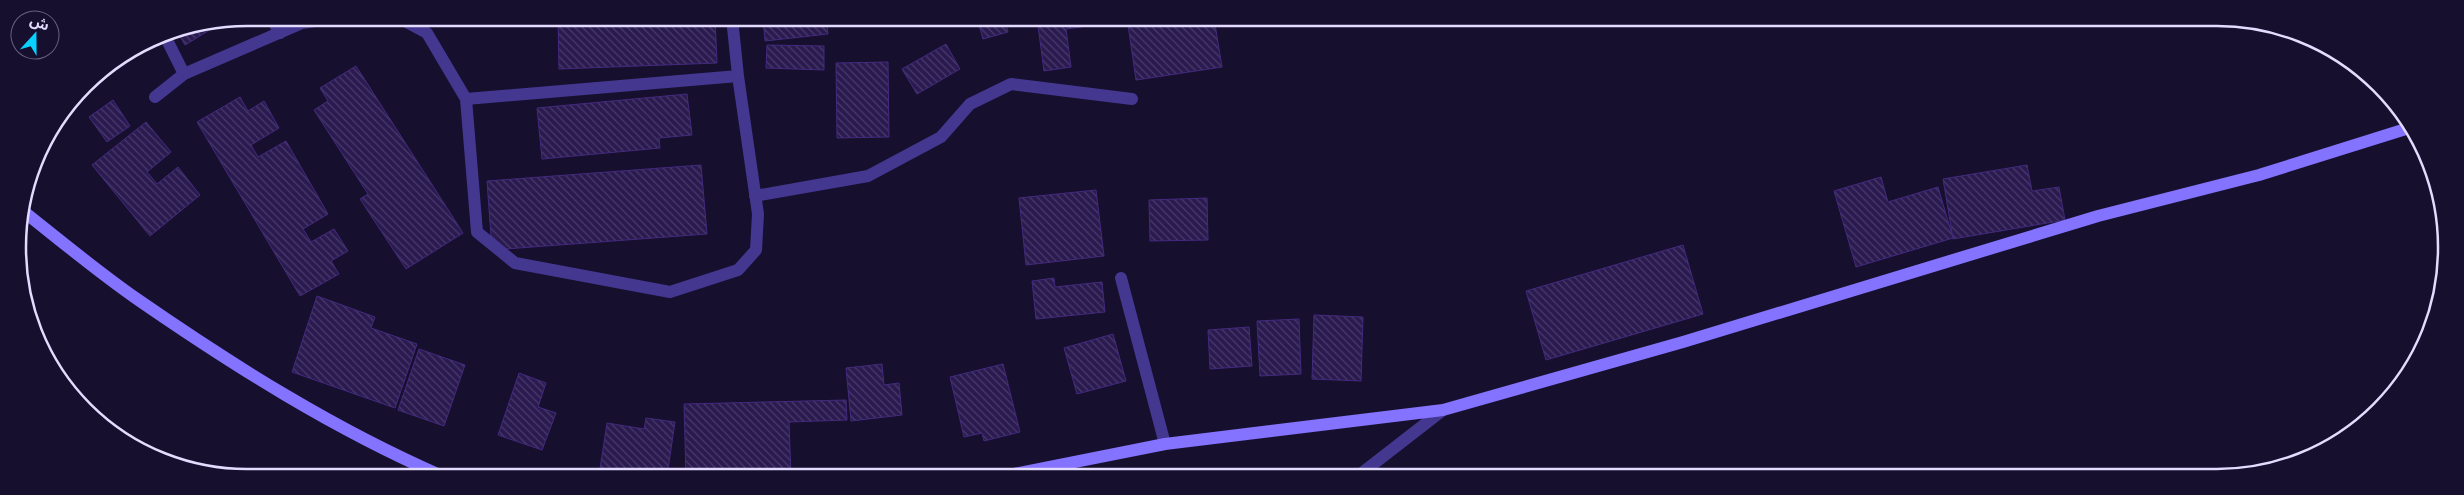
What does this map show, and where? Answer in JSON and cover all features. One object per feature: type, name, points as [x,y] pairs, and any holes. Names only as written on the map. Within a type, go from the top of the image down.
[{"type":"main road","points":[[1039,469],[1165,444],[1443,410],[1683,342],[2098,216],[2259,175],[2403,130]]},
{"type":"main road","points":[[29,216],[136,298],[266,384],[394,455],[426,469]]},
{"type":"street","points":[[276,26],[280,33]]},
{"type":"street","points":[[155,98],[184,74],[295,26]]},
{"type":"street","points":[[414,26],[427,33],[466,99],[477,232],[515,263],[670,292],[738,270],[756,250],[758,214],[738,76],[733,26]]},
{"type":"street","points":[[168,41],[184,74]]},
{"type":"street","points":[[466,99],[738,76]]},
{"type":"street","points":[[755,196],[868,176],[941,137],[970,104],[1011,84],[1132,99]]},
{"type":"street","points":[[1121,278],[1165,444]]},
{"type":"street","points":[[1367,469],[1443,410]]},
{"type":"building","points":[[558,26],[715,26],[717,63],[559,69]]},
{"type":"building","points":[[764,26],[827,26],[828,34],[765,41]]},
{"type":"building","points":[[979,26],[1006,26],[1008,32],[983,39]]},
{"type":"building","points":[[1038,26],[1088,26],[1066,29],[1071,67],[1044,71]]},
{"type":"building","points":[[1128,26],[1215,26],[1222,67],[1136,80]]},
{"type":"building","points":[[210,30],[185,45],[180,37]]},
{"type":"building","points":[[946,44],[960,69],[917,94],[902,69]]},
{"type":"building","points":[[767,45],[824,46],[824,70],[766,68]]},
{"type":"building","points":[[888,62],[889,137],[837,138],[836,63]]},
{"type":"building","points":[[356,66],[463,233],[406,269],[360,199],[368,194],[314,110],[328,101],[320,88]]},
{"type":"building","points":[[687,94],[692,135],[659,138],[660,148],[542,159],[537,108]]},
{"type":"building","points":[[240,97],[248,111],[264,101],[279,128],[251,145],[258,157],[286,141],[328,214],[303,229],[311,242],[334,229],[348,251],[331,261],[339,274],[300,296],[197,122]]},
{"type":"building","points":[[113,100],[130,126],[107,142],[89,117]]},
{"type":"building","points":[[146,122],[171,152],[147,172],[157,184],[178,167],[200,195],[150,236],[92,165]]},
{"type":"building","points":[[701,165],[707,234],[492,250],[487,181]]},
{"type":"building","points":[[2027,165],[2032,191],[2059,187],[2065,220],[1953,239],[1943,179]]},
{"type":"building","points":[[1881,177],[1888,202],[1938,187],[1953,238],[1856,267],[1834,191]]},
{"type":"building","points":[[1096,190],[1104,256],[1026,265],[1019,198]]},
{"type":"building","points":[[1207,198],[1208,240],[1150,241],[1149,200]]},
{"type":"building","points":[[1683,245],[1703,314],[1546,360],[1526,291]]},
{"type":"building","points":[[1054,278],[1055,287],[1102,282],[1105,312],[1036,319],[1032,281]]},
{"type":"building","points":[[317,296],[375,317],[371,328],[417,344],[395,408],[292,372]]},
{"type":"building","points":[[1314,315],[1363,317],[1361,381],[1312,379]]},
{"type":"building","points":[[1299,319],[1301,374],[1260,376],[1257,321]]},
{"type":"building","points":[[1249,327],[1252,366],[1210,369],[1208,330]]},
{"type":"building","points":[[1113,334],[1126,381],[1077,394],[1064,348]]},
{"type":"building","points":[[419,349],[465,365],[444,426],[398,410]]},
{"type":"building","points":[[882,364],[884,385],[899,383],[902,415],[851,421],[846,368]]},
{"type":"building","points":[[1003,364],[1020,432],[984,441],[982,433],[964,437],[950,377]]},
{"type":"building","points":[[519,373],[546,383],[538,407],[556,413],[542,450],[498,435]]},
{"type":"building","points":[[846,400],[847,420],[789,422],[791,469],[686,469],[684,404]]},
{"type":"building","points":[[646,418],[675,422],[668,469],[600,469],[607,423],[644,429]]}]
